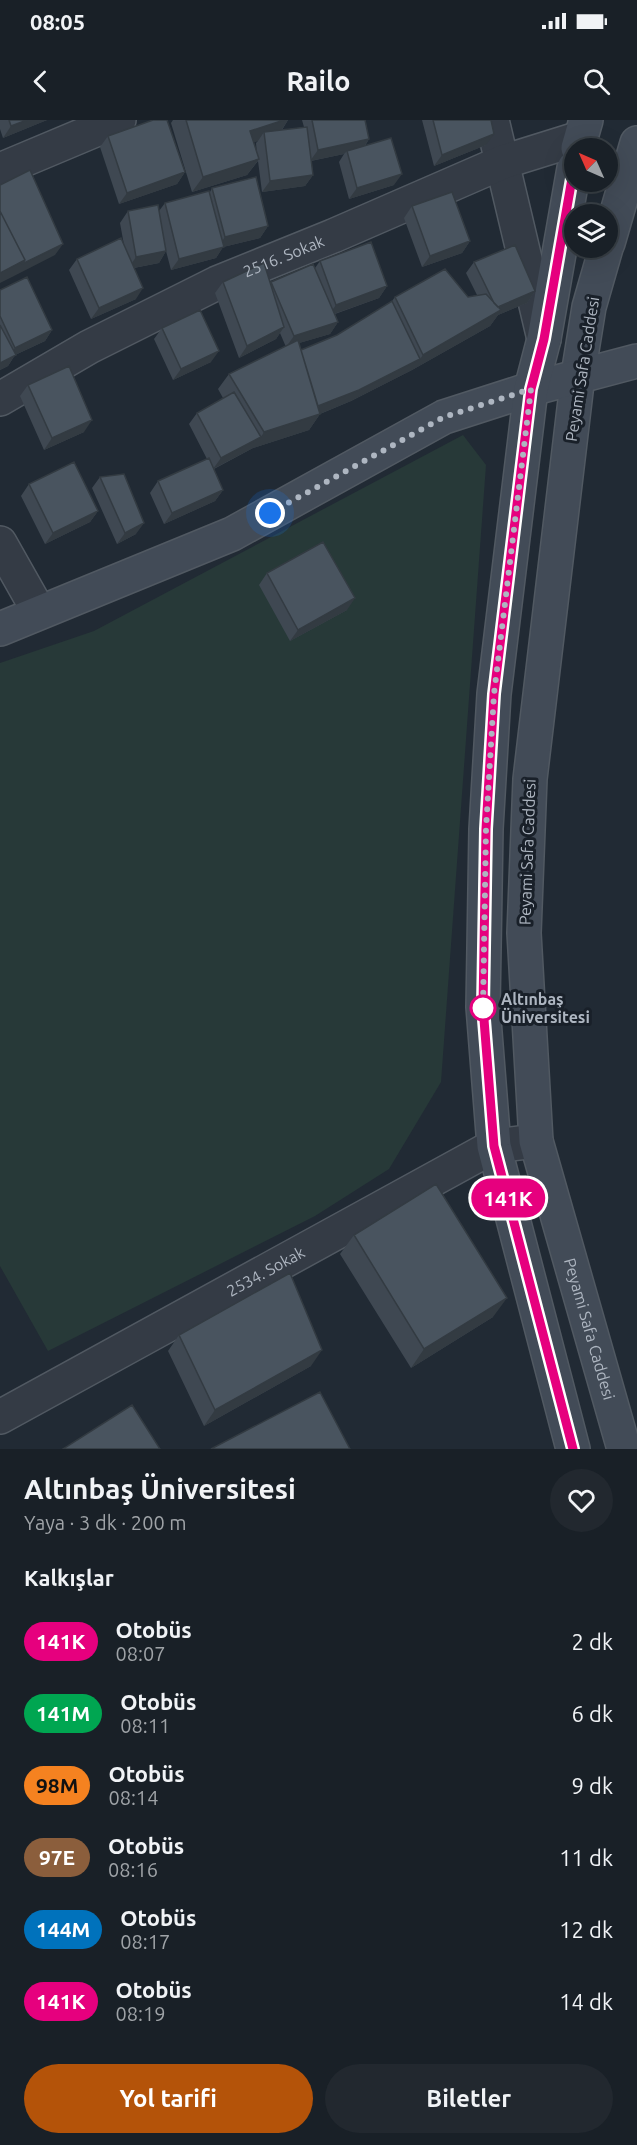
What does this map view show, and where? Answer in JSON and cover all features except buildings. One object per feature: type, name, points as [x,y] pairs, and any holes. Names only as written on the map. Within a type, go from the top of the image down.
[{"type":"main road","points":[[618,209],[637,143]]},
{"type":"main road","points":[[571,192],[544,339],[531,389],[494,694],[486,829],[483,1007],[494,1146],[573,1449]]},
{"type":"main road","name":"Peyami Safa Caddesi","points":[[603,258],[589,307],[578,375],[530,779],[524,933],[536,1142],[624,1449]]},
{"type":"main road","points":[[0,629],[232,534],[444,417],[578,375],[637,360]]},
{"type":"street","points":[[0,170],[119,120]]},
{"type":"street","points":[[492,120],[544,339]]},
{"type":"street","name":"2516. Sokak","points":[[0,399],[89,347],[217,283],[333,236],[503,162],[564,148]]},
{"type":"street","points":[[0,543],[39,612]]},
{"type":"street","name":"2534. Sokak","points":[[0,1417],[494,1146],[536,1142]]},
{"type":"shaded area","points":[[463,435],[486,465],[441,1082],[389,1169],[315,1216],[48,1351],[0,1266],[0,663],[94,631]]},
{"type":"bus line","name":"141K","points":[[570,192],[544,339],[531,389],[494,694],[486,829],[483,1007],[494,1146],[573,1449]]},
{"type":"place","name":"Altınbaş Üniversitesi","points":[[483,1008]]},
{"type":"route","points":[[270,513],[444,417],[531,389],[494,694],[486,829],[483,1008]]}]
